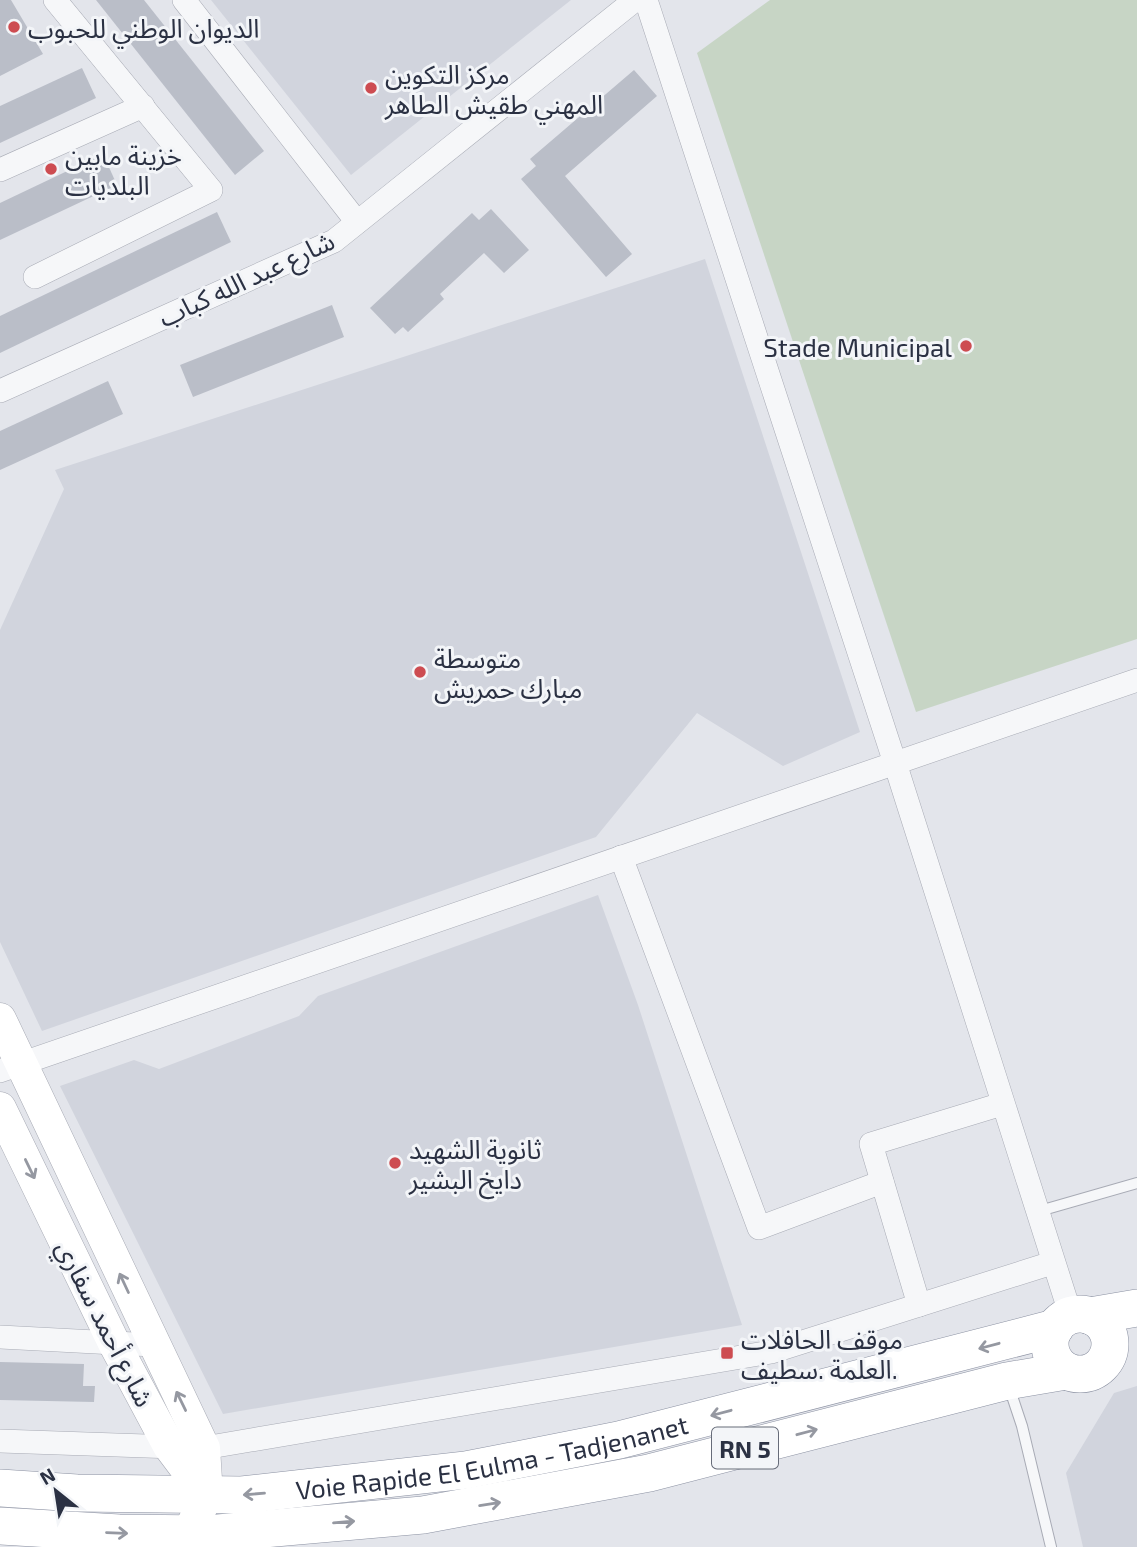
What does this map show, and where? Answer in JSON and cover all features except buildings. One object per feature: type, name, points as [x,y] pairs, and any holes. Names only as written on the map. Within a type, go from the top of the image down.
[{"type":"highway","name":"Voie Rapide El Eulma - Tadjenanet","points":[[0,1488],[207,1496],[295,1490],[466,1470],[558,1454],[1072,1320],[1137,1308]]},
{"type":"highway","points":[[1102,1365],[1107,1357],[1109,1338],[1099,1321],[1072,1320],[1051,1337],[1053,1357],[1066,1371],[1085,1374],[1137,1349]]},
{"type":"highway","name":"Voie Rapide El Eulma - Tadjenanet","points":[[0,1526],[119,1533],[206,1533],[423,1515],[551,1494],[649,1474],[1007,1381],[1066,1371]]},
{"type":"main road","name":"شارع أحمد سفاري","points":[[0,1019],[12,1067],[204,1448]]},
{"type":"main road","name":"شارع أحمد سفاري","points":[[0,1108],[114,1343],[169,1447],[207,1496]]},
{"type":"main road","points":[[204,1448],[206,1533]]},
{"type":"street","points":[[35,277],[211,190],[55,0]]},
{"type":"street","points":[[184,0],[357,222]]},
{"type":"street","name":"شارع عبد الله كباب","points":[[0,391],[334,241],[635,0]]},
{"type":"street","points":[[646,0],[895,763],[1072,1320]]},
{"type":"street","points":[[0,170],[143,107]]},
{"type":"street","points":[[12,1067],[1137,680]]},
{"type":"street","points":[[621,858],[759,1228],[882,1182]]},
{"type":"street","points":[[919,1305],[870,1144],[1002,1104]]},
{"type":"street","points":[[0,1441],[204,1448],[771,1352],[1052,1263]]},
{"type":"street","points":[[0,1337],[153,1345]]},
{"type":"lane","points":[[1036,1212],[1137,1183]]},
{"type":"lane","points":[[1007,1381],[1022,1426],[1051,1547]]},
{"type":"shaded area","name":"مركز التكوين المهني طقيش الطاهر","points":[[211,0],[571,0],[351,175]]},
{"type":"shaded area","name":"متوسطة مبارك حمريش","points":[[705,259],[860,732],[783,766],[697,713],[596,837],[42,1031],[0,942],[0,630],[64,489],[55,470]]},
{"type":"shaded area","name":"ثانوية الشهيد دايخ البشير","points":[[598,895],[638,1005],[742,1325],[223,1414],[60,1086],[134,1060],[159,1069],[299,1016],[318,996]]},
{"type":"shaded area","points":[[1137,1386],[1137,1547],[1083,1547],[1066,1473],[1114,1393]]},
{"type":"green space","name":"Stade Municipal","points":[[770,0],[1137,0],[1137,639],[916,712],[697,53]]},
{"type":"place","name":"الديوان الوطني للحبوب","points":[[14,27]]},
{"type":"place","name":"مركز التكوين المهني طقيش الطاهر","points":[[371,88]]},
{"type":"place","name":"خزينة مابين البلديات","points":[[51,169]]},
{"type":"place","name":"Stade Municipal","points":[[966,346]]},
{"type":"place","name":"متوسطة مبارك حمريش","points":[[420,672]]},
{"type":"place","name":"ثانوية الشهيد دايخ البشير","points":[[395,1163]]},
{"type":"place","name":"موقف الحافلات العلمة .سطيف.","points":[[727,1353]]}]
